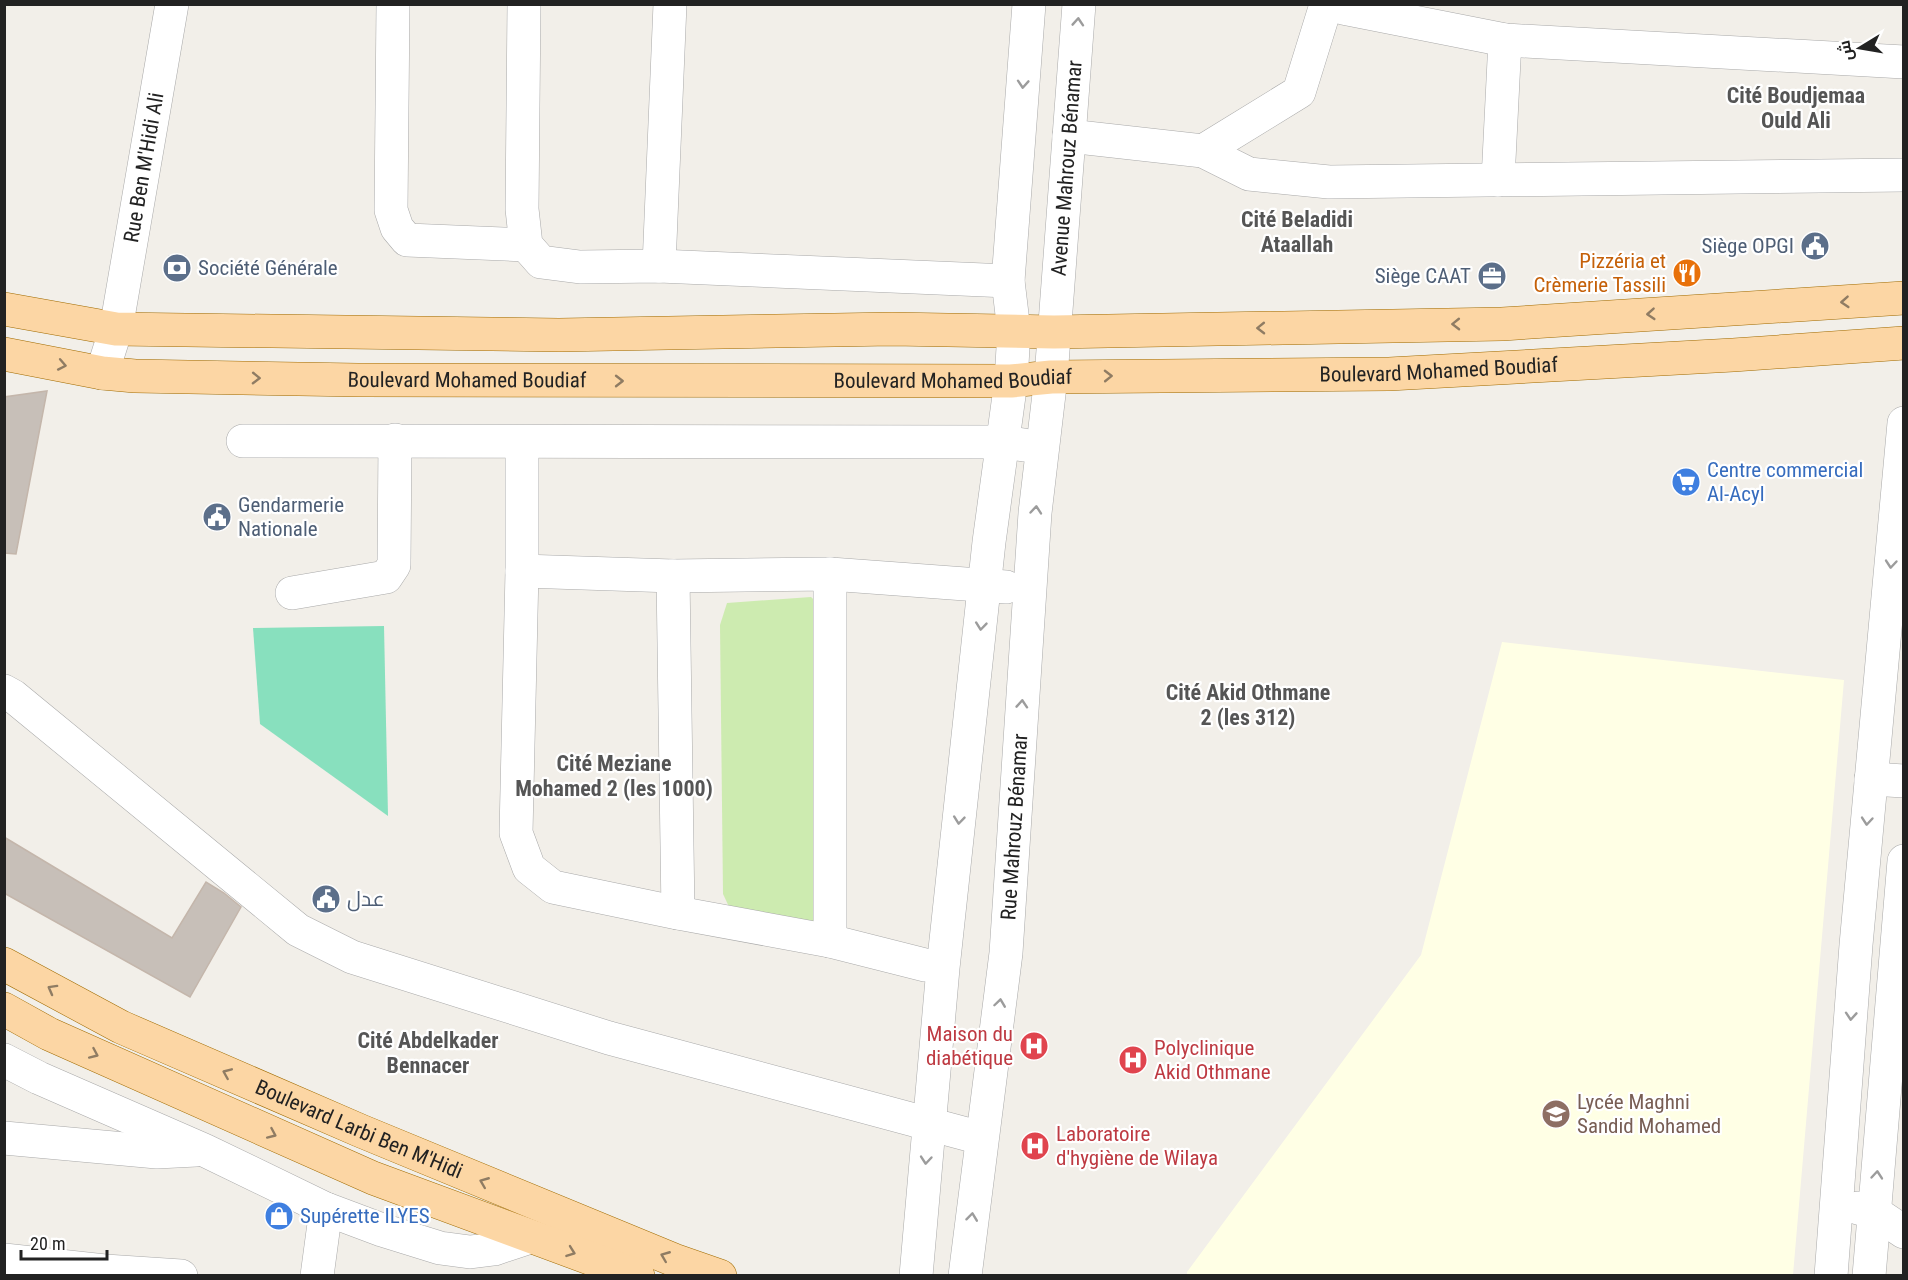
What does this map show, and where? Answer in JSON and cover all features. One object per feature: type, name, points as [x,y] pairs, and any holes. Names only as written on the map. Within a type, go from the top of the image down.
[{"type":"main road","name":"Boulevard Mohamed Boudiaf","points":[[4,309],[116,329],[559,335],[892,329],[1054,332],[1502,324],[1904,298]]},
{"type":"main road","name":"Boulevard Mohamed Boudiaf","points":[[4,354],[102,373],[135,376],[370,380],[1011,381],[1051,377],[1389,374],[1721,356],[1904,343]]},
{"type":"main road","name":"Boulevard Larbi Ben M'Hidi","points":[[4,964],[121,1027],[383,1140],[674,1260],[720,1275]]},
{"type":"main road","name":"Boulevard Larbi Ben M'Hidi","points":[[4,1009],[49,1034],[373,1178],[638,1275]]},
{"type":"street","name":"Rue Ben M'Hidi Ali","points":[[102,373],[116,329],[172,4]]},
{"type":"street","points":[[393,4],[391,210],[396,228],[407,240],[526,245]]},
{"type":"street","points":[[524,4],[522,209],[526,245],[541,262],[580,267],[659,266],[1008,281]]},
{"type":"street","points":[[659,266],[670,4]]},
{"type":"street","points":[[916,1275],[943,968],[989,542],[1011,381],[1014,331],[1008,281],[1029,4]]},
{"type":"street","name":"Avenue Mahrouz Bénamar","points":[[1051,377],[1079,4]]},
{"type":"street","points":[[1203,151],[1299,92],[1333,5],[1505,40],[1904,62]]},
{"type":"street","points":[[1498,180],[1505,40]]},
{"type":"street","points":[[1069,136],[1203,151],[1249,174],[1329,182],[1904,175]]},
{"type":"street","name":"Rue Mahrouz Bénamar","points":[[965,1275],[1006,953],[1035,513],[1051,377]]},
{"type":"street","points":[[1832,1263],[1856,945],[1904,423]]},
{"type":"street","points":[[292,593],[386,577],[394,565],[395,440]]},
{"type":"street","points":[[243,441],[1003,442],[1043,448]]},
{"type":"street","points":[[522,442],[522,571],[516,833],[529,868],[553,887],[678,914],[830,941],[925,965]]},
{"type":"street","points":[[522,571],[673,576],[830,574],[1031,589]]},
{"type":"street","points":[[830,574],[830,941]]},
{"type":"street","points":[[673,576],[678,914]]},
{"type":"street","points":[[4,691],[298,930],[352,957],[609,1038],[929,1126],[981,1138]]},
{"type":"street","points":[[1871,778],[1904,781]]},
{"type":"street","points":[[1870,1264],[1899,948],[1904,861]]},
{"type":"street","points":[[1856,945],[1899,948]]},
{"type":"street","points":[[4,1060],[39,1078],[204,1150],[326,1209],[440,1248],[470,1252],[494,1249],[530,1237]]},
{"type":"street","points":[[4,1138],[158,1152],[204,1150]]},
{"type":"street","points":[[1836,1208],[1862,1208],[1874,1212],[1904,1232]]},
{"type":"street","points":[[317,1275],[326,1209]]},
{"type":"street","points":[[1870,1264],[1904,1239]]},
{"type":"street","points":[[1832,1263],[1845,1253],[1870,1264]]},
{"type":"street","points":[[4,1260],[105,1271],[181,1275]]},
{"type":"shaded area","name":"Lycée Maghni Sandid Mohamed","points":[[1502,642],[1844,680],[1793,1275],[1187,1275],[1421,955]]},
{"type":"green space","points":[[811,597],[825,610],[826,914],[813,925],[731,911],[723,894],[720,625],[727,603]]},
{"type":"green space","points":[[384,626],[388,816],[260,724],[253,628]]},
{"type":"building","points":[[47,391],[16,554],[4,553],[4,397]]},
{"type":"building","points":[[4,837],[172,938],[206,882],[241,907],[190,997],[4,893]]},
{"type":"place","name":"Siège OPGI","points":[[1815,246]]},
{"type":"place","name":"Société Générale","points":[[177,268]]},
{"type":"place","name":"Pizzéria et Crèmerie Tassili","points":[[1687,273]]},
{"type":"place","name":"Siège CAAT","points":[[1492,276]]},
{"type":"place","name":"Centre commercial Al-Acyl","points":[[1686,482]]},
{"type":"place","name":"Gendarmerie Nationale","points":[[217,517]]},
{"type":"place","name":"عدل","points":[[326,899]]},
{"type":"place","name":"Maison du diabétique","points":[[1034,1046]]},
{"type":"place","name":"Polyclinique Akid Othmane","points":[[1133,1060]]},
{"type":"place","name":"Lycée Maghni Sandid Mohamed","points":[[1556,1114]]},
{"type":"place","name":"Laboratoire d'hygiène de Wilaya","points":[[1035,1146]]},
{"type":"place","name":"Supérette ILYES","points":[[279,1216]]},
{"type":"district","name":"Cité Boudjemaa Ould Ali","points":[[1796,108]]},
{"type":"district","name":"Cité Beladidi Ataallah","points":[[1297,232]]},
{"type":"district","name":"Cité Akid Othmane 2 (les 312)","points":[[1248,704]]},
{"type":"district","name":"Cité Meziane Mohamed 2 (les 1000)","points":[[614,776]]},
{"type":"district","name":"Cité Abdelkader Bennacer","points":[[428,1052]]}]
